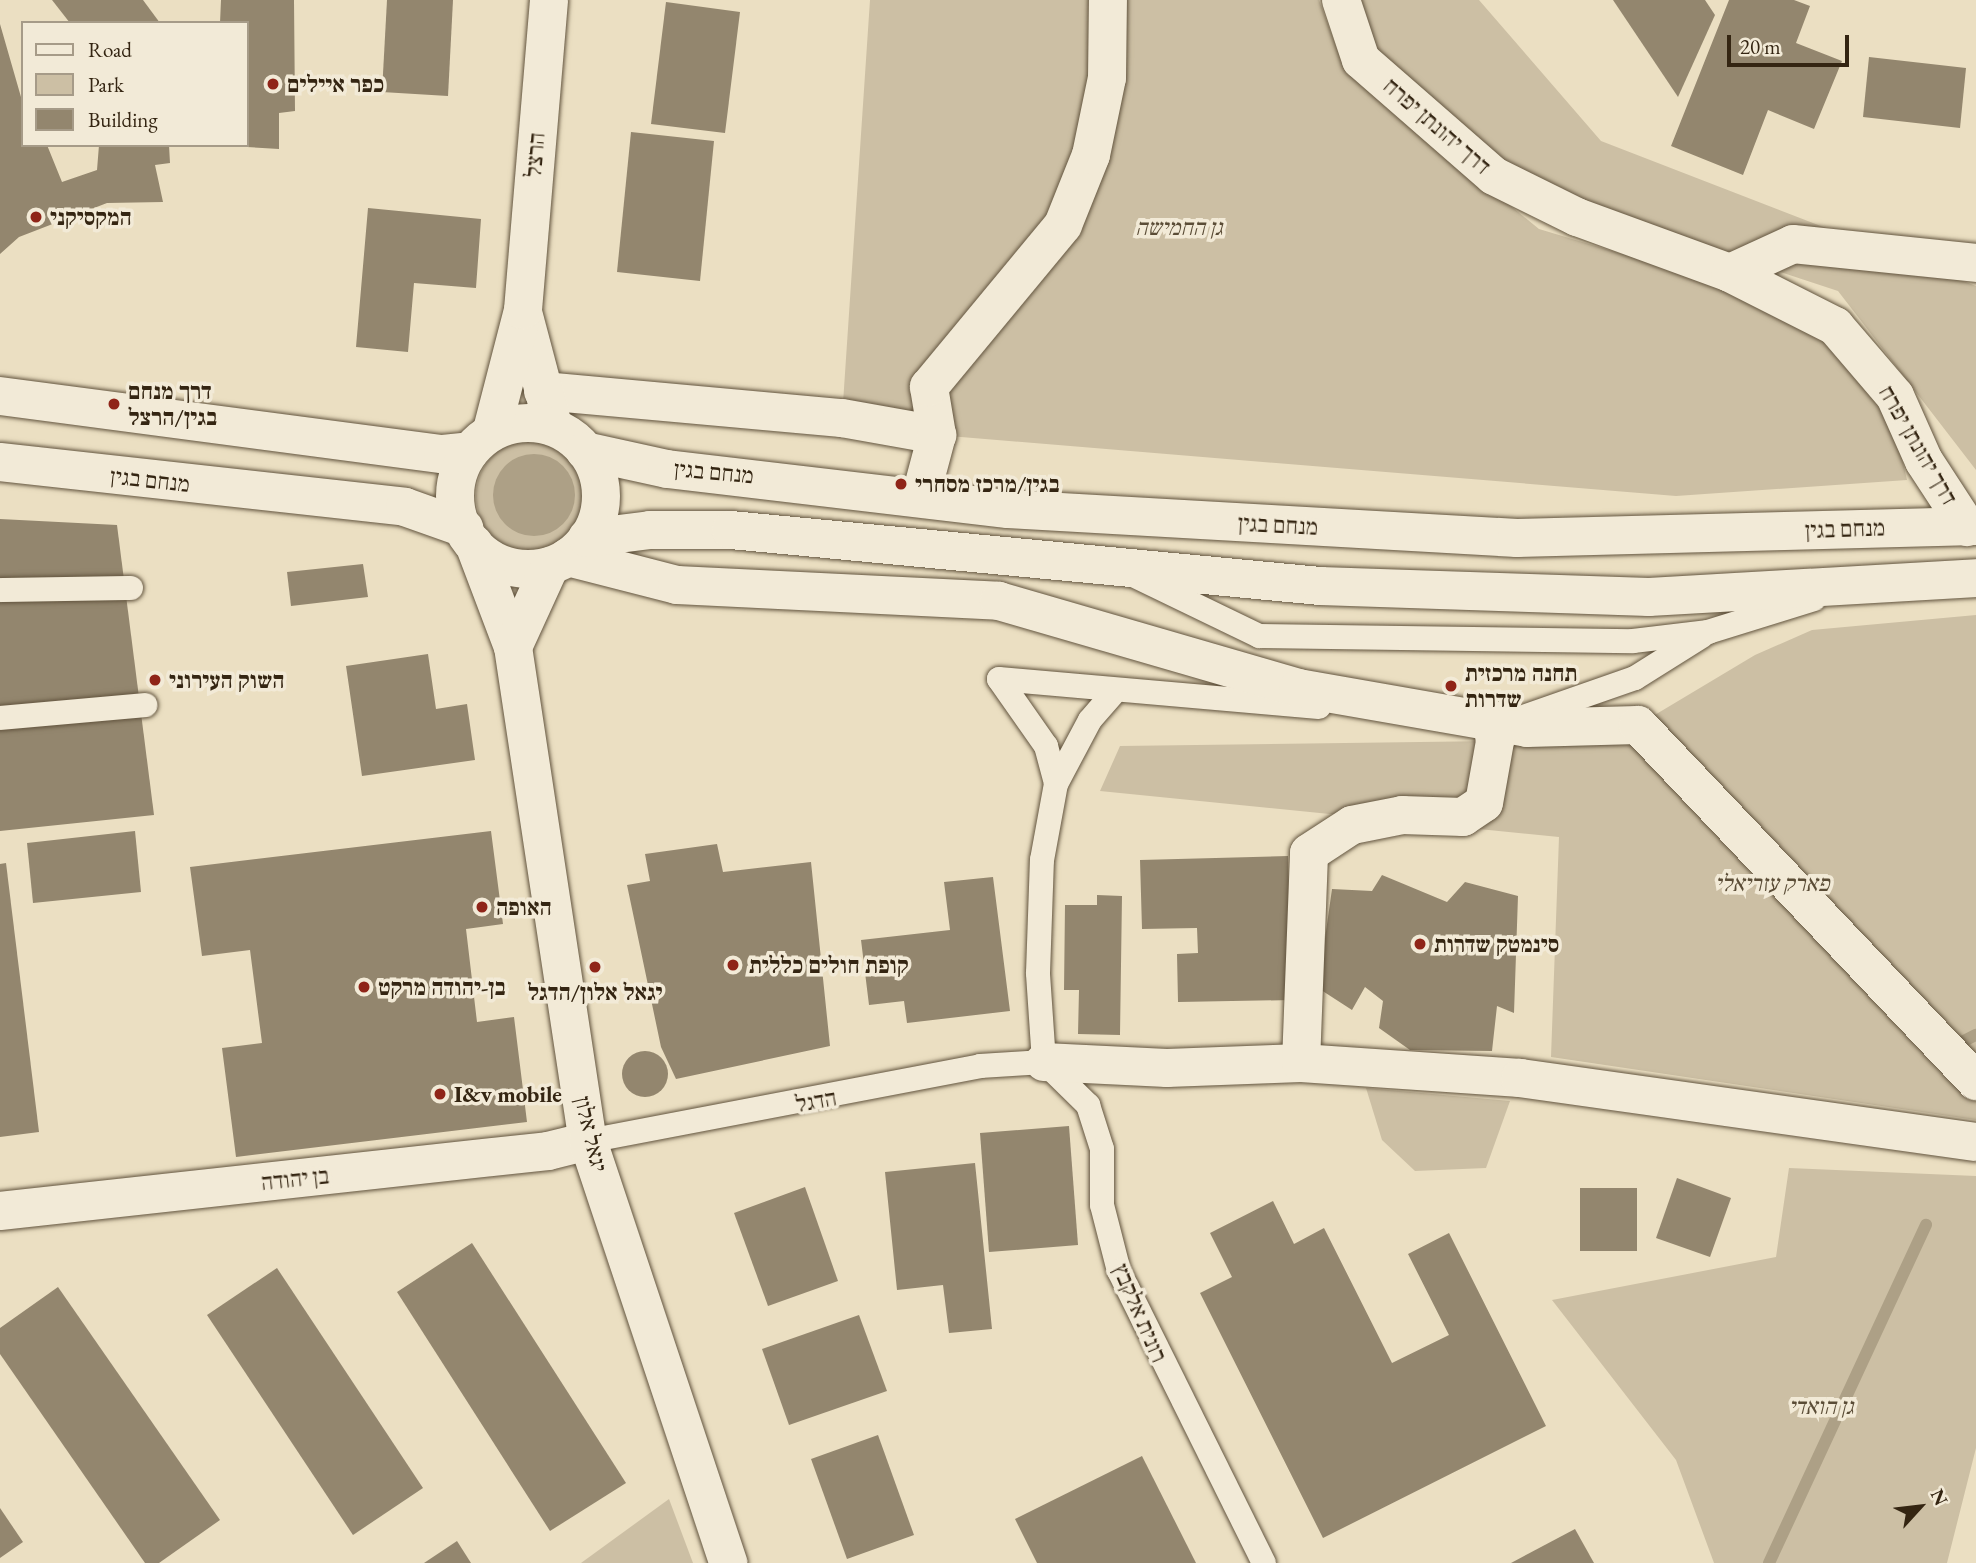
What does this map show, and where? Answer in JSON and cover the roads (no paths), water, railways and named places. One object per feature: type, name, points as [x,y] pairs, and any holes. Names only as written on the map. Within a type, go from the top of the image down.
[{"type":"street","name":"הרצל","points":[[481,441],[523,310],[549,0]]},
{"type":"street","points":[[921,495],[937,435],[929,387],[1063,225],[1091,155],[1107,78],[1108,0]]},
{"type":"street","name":"דרך יהונתן יפרח","points":[[1341,0],[1361,60],[1494,176],[1577,217],[1730,273],[1835,326],[1895,396],[1924,461],[1972,527]]},
{"type":"street","points":[[1730,273],[1793,244],[1976,263]]},
{"type":"street","name":"הרצל","points":[[523,310],[548,408]]},
{"type":"street","points":[[0,396],[443,454],[523,423],[548,408],[842,418],[937,435]]},
{"type":"street","points":[[513,647],[568,554],[600,492],[584,451],[548,408]]},
{"type":"street","points":[[481,441],[455,492],[469,536],[505,566],[568,554],[650,530],[731,530],[1321,586],[1649,597],[1848,588],[1976,578]]},
{"type":"street","name":"מנחם בגין","points":[[584,451],[667,469],[921,495],[1008,509],[1517,538],[1972,527]]},
{"type":"street","name":"מנחם בגין","points":[[0,462],[405,507],[469,536]]},
{"type":"street","name":"יגאל אלון","points":[[469,536],[513,647],[589,1141],[728,1563]]},
{"type":"street","points":[[568,554],[677,585],[999,601],[1298,688],[1491,719],[1527,728],[1638,725],[1976,1082]]},
{"type":"street","points":[[1301,1063],[1309,853],[1352,825],[1402,815],[1463,817],[1484,803],[1494,741],[1491,719]]},
{"type":"street","points":[[1044,1062],[1167,1069],[1301,1063],[1520,1078],[1976,1142]]},
{"type":"street","name":"בן יהודה","points":[[0,1211],[548,1151],[589,1141]]},
{"type":"lane","points":[[1115,566],[1259,636],[1633,641],[1708,632],[1848,588]]},
{"type":"lane","points":[[0,590],[131,588]]},
{"type":"lane","points":[[1056,784],[1046,747],[999,680],[1114,692],[1491,719],[1572,705],[1635,678],[1708,632]]},
{"type":"lane","points":[[1044,1062],[1038,973],[1042,860],[1056,784],[1090,720],[1114,692]]},
{"type":"lane","points":[[0,718],[145,705]]},
{"type":"lane","name":"הדגל","points":[[589,1141],[980,1066],[1044,1062]]},
{"type":"lane","name":"רונית אלקבץ","points":[[1044,1062],[1088,1105],[1102,1149],[1102,1205],[1119,1271],[1265,1563]]},
{"type":"waterway","points":[[1950,1048],[1976,1035]]},
{"type":"waterway","points":[[1769,1563],[1926,1225]]},
{"type":"place","name":"כפר איילים","points":[[273,84]]},
{"type":"place","name":"המקסיקני","points":[[36,217]]},
{"type":"place","name":"דרך מנחם בגין/הרצל","points":[[114,404]]},
{"type":"place","name":"בגין/מרכז מסחרי","points":[[901,484]]},
{"type":"place","name":"השוק העירוני","points":[[155,680]]},
{"type":"place","name":"תחנה מרכזית שדרות","points":[[1451,686]]},
{"type":"place","name":"האופה","points":[[482,907]]},
{"type":"place","name":"סינמטק שדרות","points":[[1420,944]]},
{"type":"place","name":"קופת חולים כללית","points":[[733,965]]},
{"type":"place","name":"יגאל אלון/הדגל","points":[[595,967]]},
{"type":"place","name":"בן-יהודה מרקט","points":[[364,987]]},
{"type":"place","name":"I&v mobile","points":[[440,1094]]},
{"type":"park label","name":"גן החמישה","points":[[1179,227]]},
{"type":"park label","name":"פארק עזריאלי","points":[[1772,883]]},
{"type":"park label","name":"גן הואדי","points":[[1821,1406]]}]
